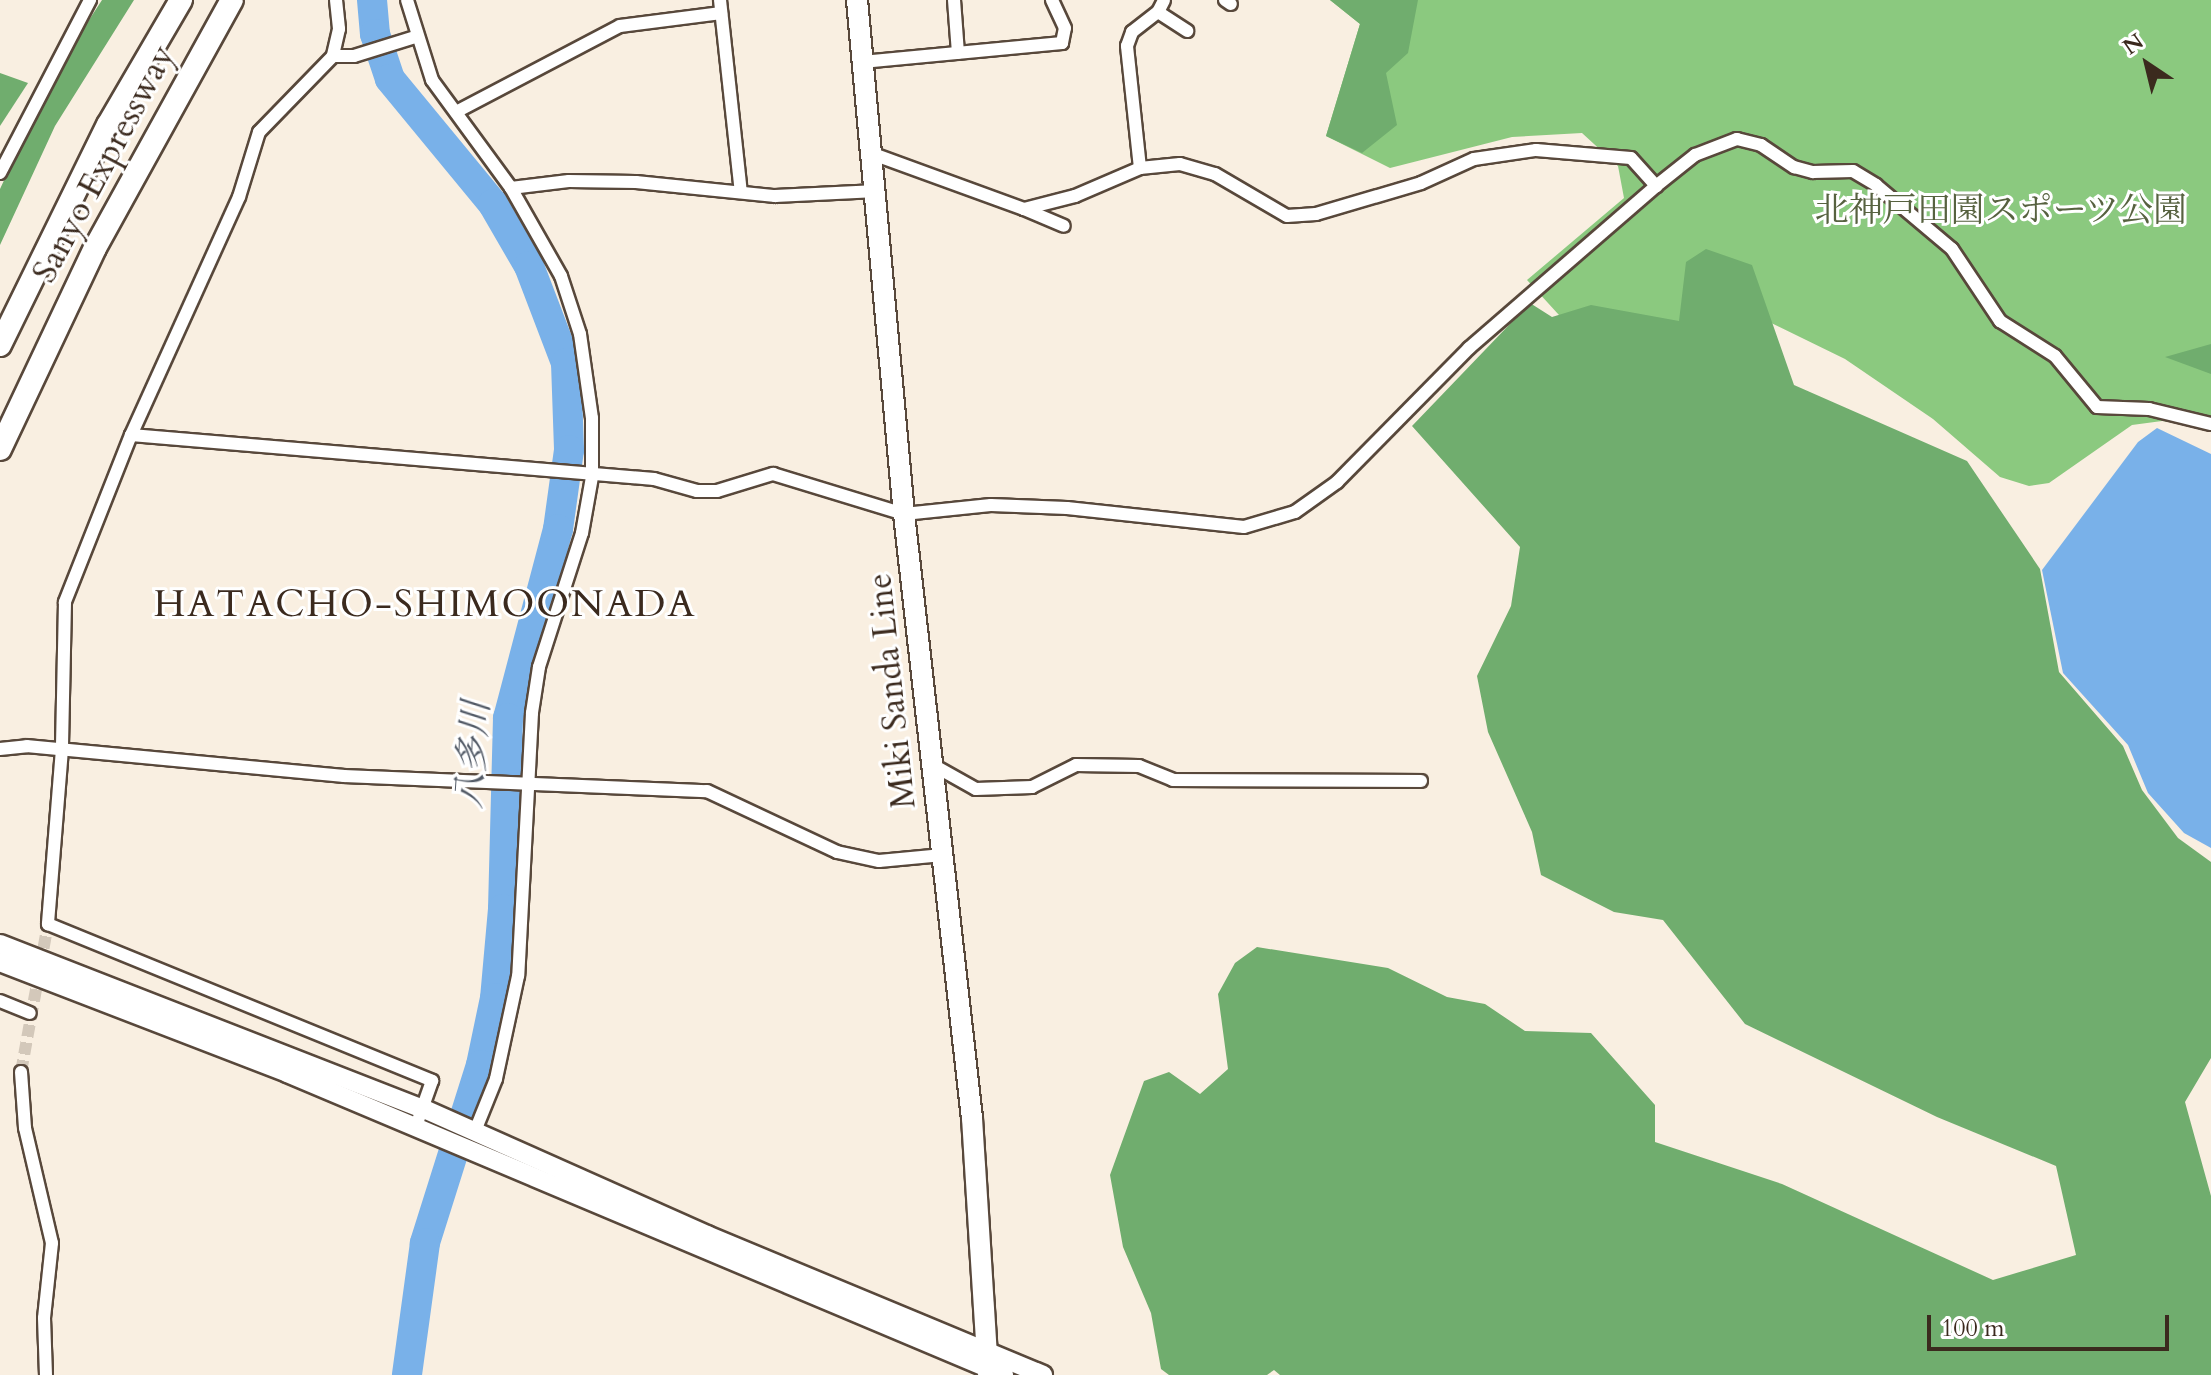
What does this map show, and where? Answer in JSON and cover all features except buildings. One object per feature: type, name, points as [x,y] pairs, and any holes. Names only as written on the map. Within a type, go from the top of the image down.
[{"type":"highway","name":"Sanyo Expressway","points":[[0,345],[108,125],[181,0]]},
{"type":"highway","name":"Sanyo Expressway","points":[[0,449],[95,248],[232,0]]},
{"type":"main road","name":"Miki Sanda Line","points":[[857,0],[877,191],[904,514],[972,1118],[992,1368]]},
{"type":"street","points":[[0,173],[90,0]]},
{"type":"street","points":[[336,0],[339,29],[333,56],[259,132],[239,197],[131,435],[65,602],[62,749],[48,924],[432,1081],[415,1129]]},
{"type":"street","points":[[407,0],[415,37],[432,80],[511,188],[554,262],[580,334],[592,418],[592,477],[569,582],[539,667],[518,976],[496,1079],[475,1131]]},
{"type":"street","points":[[954,0],[958,53]]},
{"type":"street","points":[[862,62],[1062,43],[1065,28],[1052,0]]},
{"type":"street","points":[[456,112],[620,26],[720,6],[741,192]]},
{"type":"street","points":[[1140,168],[1127,46],[1132,32],[1161,6],[1187,31]]},
{"type":"street","points":[[333,56],[354,56],[415,37]]},
{"type":"street","points":[[131,435],[533,469],[592,477],[654,479],[717,491],[773,474],[904,514],[991,505],[1067,508],[1244,527],[1295,512],[1337,482],[1469,348],[1656,186],[1695,155],[1737,139],[1813,172],[1853,171],[1952,249],[2000,321],[2055,356],[2097,407],[2149,409],[2211,424]]},
{"type":"street","points":[[1024,209],[1075,196],[1140,168],[1180,164],[1215,174],[1287,216],[1316,214],[1421,183],[1474,159],[1536,150],[1631,158],[1656,186]]},
{"type":"street","points":[[873,154],[1064,226]]},
{"type":"street","points":[[511,188],[569,181],[636,182],[741,192],[877,191]]},
{"type":"street","points":[[0,749],[62,749],[344,776],[707,791],[837,852],[879,861],[943,855]]},
{"type":"street","points":[[933,765],[976,789],[1032,787],[1076,765],[1139,766],[1173,780],[1421,781]]},
{"type":"street","points":[[0,944],[424,1109],[992,1368]]},
{"type":"street","points":[[0,962],[415,1129],[992,1368],[1043,1375]]},
{"type":"street","points":[[0,1001],[30,1013]]},
{"type":"street","points":[[21,1072],[25,1128],[52,1243],[44,1318],[46,1375]]},
{"type":"green space","points":[[102,0],[134,0],[55,126],[0,245],[0,189],[52,77]]},
{"type":"green space","name":"北神戸田園スポーツ公園","points":[[1330,0],[2211,0],[2211,427],[2162,421],[2132,425],[2049,483],[2029,486],[2000,477],[1933,419],[1845,359],[1722,299],[1697,374],[1590,349],[1527,280],[1624,198],[1618,166],[1582,133],[1512,137],[1390,168],[1326,136],[1360,24]]},
{"type":"green space","points":[[1330,0],[1418,0],[1408,53],[1386,73],[1397,125],[1362,153],[1326,136],[1360,24]]},
{"type":"green space","points":[[0,73],[28,83],[0,126]]},
{"type":"green space","points":[[1706,249],[1752,265],[1794,385],[1967,461],[2040,569],[2059,672],[2123,746],[2142,790],[2178,838],[2211,862],[2211,1058],[2185,1102],[2211,1196],[2211,1375],[1280,1375],[1274,1370],[1267,1375],[1169,1375],[1161,1369],[1151,1313],[1123,1247],[1110,1175],[1144,1081],[1169,1072],[1200,1094],[1228,1069],[1218,994],[1235,963],[1257,947],[1388,968],[1447,997],[1485,1004],[1525,1031],[1591,1033],[1655,1105],[1655,1142],[1782,1184],[1993,1280],[2076,1255],[2056,1166],[1937,1117],[1745,1024],[1663,920],[1614,912],[1541,875],[1532,832],[1488,732],[1477,676],[1511,606],[1520,547],[1412,426],[1530,303],[1552,317],[1591,305],[1679,321],[1686,262]]},
{"type":"green space","points":[[2211,344],[2211,374],[2165,357]]},
{"type":"water","points":[[2157,428],[2211,454],[2211,848],[2184,833],[2148,793],[2128,745],[2063,673],[2042,570],[2138,442]]},
{"type":"waterway","name":"八多川","points":[[372,0],[375,34],[390,79],[493,204],[529,266],[566,363],[569,450],[558,529],[508,718],[503,909],[495,998],[481,1065],[425,1243],[407,1375]]},
{"type":"tunnel","points":[[21,1072],[48,924]]},
{"type":"district","name":"HATACHO-SHIMOONADA","points":[[425,605]]}]
